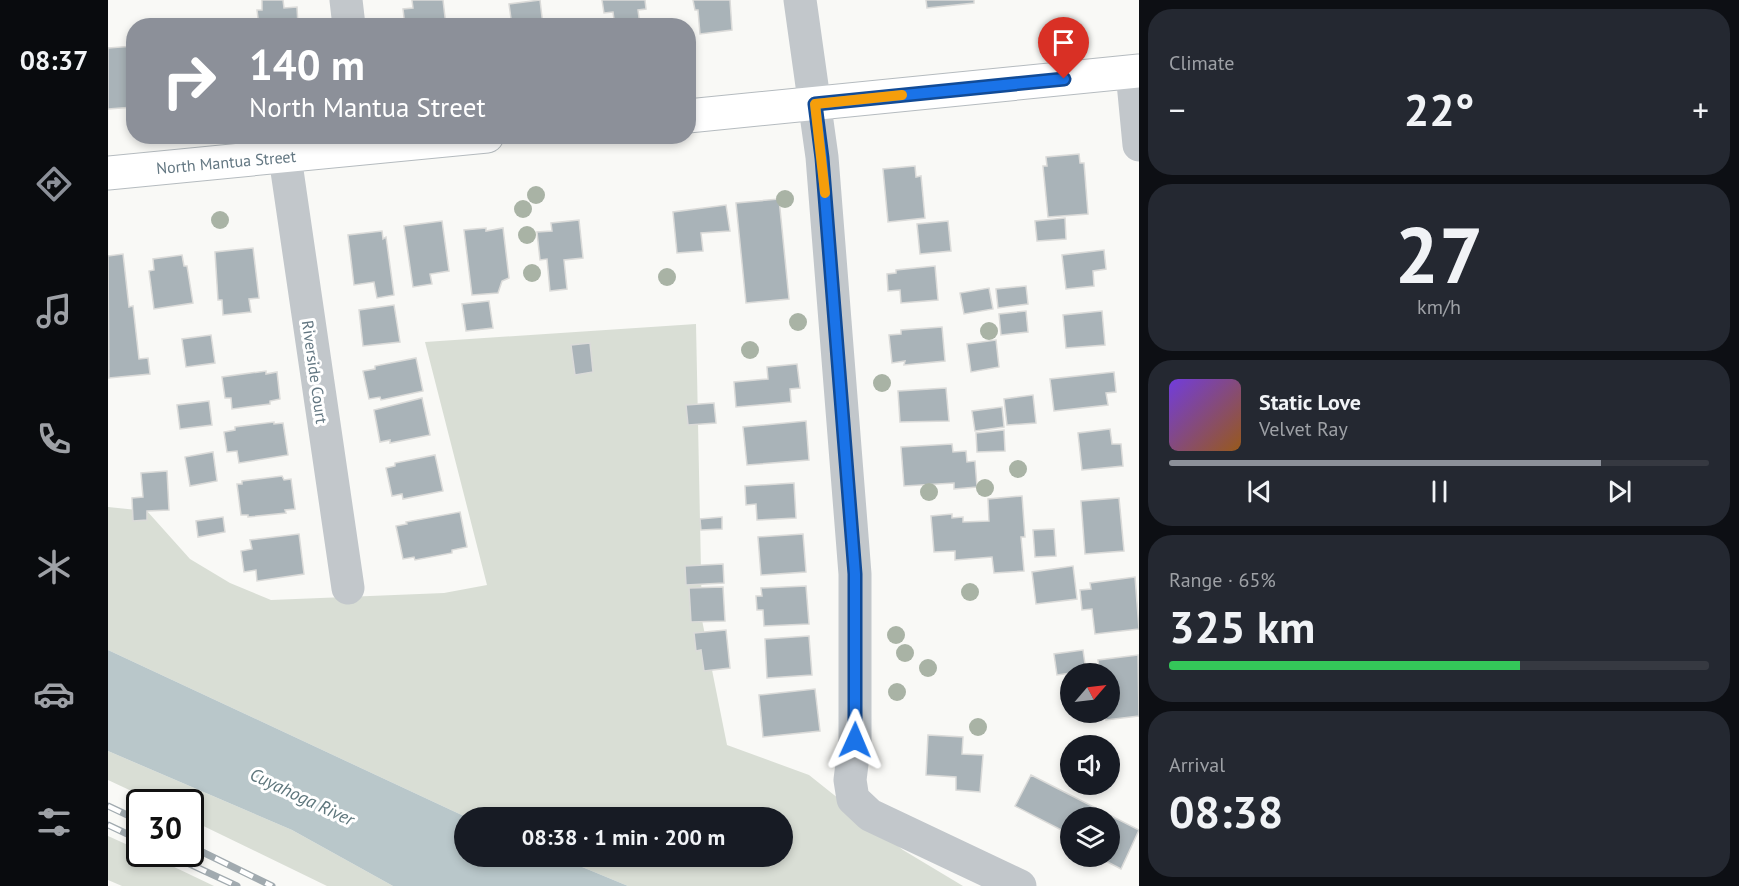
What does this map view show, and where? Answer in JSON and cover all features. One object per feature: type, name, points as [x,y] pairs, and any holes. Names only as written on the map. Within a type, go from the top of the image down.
[{"type":"main road","points":[[696,115],[1135,72]]},
{"type":"main road","name":"North Mantua Street","points":[[108,173],[285,157],[355,144]]},
{"type":"street","points":[[346,0],[348,18]]},
{"type":"street","points":[[800,0],[822,158],[855,574],[855,740],[850,780],[853,799],[870,815],[1020,886]]},
{"type":"street","points":[[1135,72],[1139,145]]},
{"type":"street","name":"Riverside Court","points":[[285,157],[348,588]]},
{"type":"shaded area","points":[[696,324],[702,620],[727,745],[809,775],[903,850],[963,886],[628,886],[582,867],[793,867],[793,807],[454,807],[454,811],[108,650],[108,507],[147,511],[190,559],[230,583],[271,600],[444,593],[487,585],[425,342]]},
{"type":"shaded area","points":[[108,751],[197,789],[127,789],[108,780]]},
{"type":"shaded area","points":[[204,792],[292,830],[393,886],[327,886],[204,826]]},
{"type":"shaded area","points":[[108,836],[126,844],[126,867],[174,867],[214,886],[122,886],[108,880]]},
{"type":"water","name":"Cuyahoga River","points":[[108,650],[454,811],[454,867],[582,867],[628,886],[393,886],[292,830],[204,792],[204,789],[197,789],[108,751]]},
{"type":"building","points":[[262,0],[283,0],[284,8],[297,7],[298,18],[258,18],[257,10],[262,10]]},
{"type":"building","points":[[412,0],[443,0],[445,18],[404,18],[403,9],[413,8]]},
{"type":"building","points":[[540,0],[542,18],[511,18],[509,4]]},
{"type":"building","points":[[602,0],[645,0],[646,9],[638,10],[639,18],[614,18],[613,12],[604,13]]},
{"type":"building","points":[[693,0],[730,0],[732,30],[700,34],[698,10],[695,10]]},
{"type":"building","points":[[926,0],[974,0],[974,3],[927,8]]},
{"type":"building","points":[[126,47],[126,108],[108,109],[108,48]]},
{"type":"building","points":[[1079,154],[1080,163],[1084,163],[1088,214],[1048,217],[1043,166],[1047,166],[1046,157]]},
{"type":"building","points":[[915,166],[916,177],[921,176],[925,218],[888,222],[883,169]]},
{"type":"building","points":[[779,199],[789,299],[746,303],[736,203]]},
{"type":"building","points":[[726,205],[730,231],[701,233],[703,251],[677,253],[673,212]]},
{"type":"building","points":[[1065,218],[1066,239],[1037,241],[1035,221]]},
{"type":"building","points":[[579,220],[583,258],[564,260],[567,289],[550,291],[547,259],[540,260],[537,232],[552,231],[551,223]]},
{"type":"building","points":[[442,221],[449,271],[430,274],[432,284],[413,287],[404,226]]},
{"type":"building","points":[[948,221],[951,251],[920,254],[917,224]]},
{"type":"building","points":[[486,228],[486,231],[503,228],[509,278],[502,281],[498,293],[472,295],[464,230]]},
{"type":"building","points":[[382,231],[383,239],[386,237],[394,295],[377,298],[374,282],[354,285],[348,235]]},
{"type":"building","points":[[253,248],[259,298],[249,299],[251,312],[223,315],[222,300],[218,300],[215,252]]},
{"type":"building","points":[[1104,250],[1106,269],[1093,271],[1094,286],[1066,289],[1062,255]]},
{"type":"building","points":[[123,254],[129,307],[133,306],[139,359],[148,358],[150,374],[109,378],[108,256]]},
{"type":"building","points":[[182,255],[184,266],[187,266],[193,303],[154,309],[149,271],[154,270],[153,259]]},
{"type":"building","points":[[935,266],[938,300],[901,303],[900,290],[888,291],[887,274],[896,273],[896,270]]},
{"type":"building","points":[[1026,286],[1028,304],[998,308],[996,289]]},
{"type":"building","points":[[989,288],[993,309],[964,314],[960,293]]},
{"type":"building","points":[[489,301],[493,328],[466,331],[462,304]]},
{"type":"building","points":[[394,305],[400,342],[363,346],[359,310]]},
{"type":"building","points":[[1026,311],[1028,332],[1001,335],[999,314]]},
{"type":"building","points":[[1102,311],[1105,345],[1066,348],[1063,315]]},
{"type":"building","points":[[942,327],[945,361],[904,365],[905,361],[892,363],[889,335],[901,334],[901,330]]},
{"type":"building","points":[[211,335],[215,363],[186,367],[182,339]]},
{"type":"building","points":[[996,340],[999,367],[971,372],[967,344]]},
{"type":"building","points":[[590,343],[593,372],[575,375],[571,345]]},
{"type":"building","points":[[416,358],[423,391],[381,400],[380,397],[369,399],[363,371],[375,369],[375,366]]},
{"type":"building","points":[[797,364],[800,388],[790,389],[791,402],[736,407],[734,382],[768,379],[767,367]]},
{"type":"building","points":[[266,371],[266,374],[277,372],[280,399],[270,401],[270,404],[232,409],[231,398],[225,398],[222,377]]},
{"type":"building","points":[[1114,372],[1116,392],[1106,393],[1108,405],[1054,411],[1050,379]]},
{"type":"building","points":[[946,388],[949,421],[900,422],[898,391]]},
{"type":"building","points":[[1033,395],[1036,423],[1007,425],[1004,399]]},
{"type":"building","points":[[422,398],[430,435],[390,443],[390,440],[380,442],[374,410]]},
{"type":"building","points":[[209,401],[212,425],[180,429],[177,405]]},
{"type":"building","points":[[714,403],[716,423],[688,425],[686,405]]},
{"type":"building","points":[[1002,407],[1004,427],[975,431],[972,411]]},
{"type":"building","points":[[806,421],[809,460],[747,465],[743,427]]},
{"type":"building","points":[[274,422],[274,424],[283,423],[288,455],[239,463],[237,451],[227,452],[224,432],[235,430],[235,427]]},
{"type":"building","points":[[1110,429],[1112,444],[1121,444],[1123,466],[1082,470],[1078,433]]},
{"type":"building","points":[[1004,430],[1005,451],[977,452],[976,433]]},
{"type":"building","points":[[952,444],[953,452],[966,451],[967,462],[975,461],[977,487],[954,489],[954,483],[904,486],[901,447]]},
{"type":"building","points":[[213,452],[217,481],[190,486],[185,457]]},
{"type":"building","points":[[435,455],[443,491],[403,499],[402,494],[392,496],[386,468],[395,466],[395,463]]},
{"type":"building","points":[[167,471],[169,510],[147,511],[147,520],[133,521],[132,498],[143,497],[141,473]]},
{"type":"building","points":[[282,476],[284,480],[291,479],[295,509],[285,510],[286,513],[248,517],[248,515],[241,515],[237,484],[242,484],[242,481]]},
{"type":"building","points":[[794,483],[796,518],[757,520],[756,504],[746,505],[745,486]]},
{"type":"building","points":[[1022,496],[1025,537],[1021,537],[1024,571],[994,573],[992,557],[955,560],[955,551],[934,552],[931,516],[952,514],[952,518],[963,517],[963,522],[989,521],[988,499]]},
{"type":"building","points":[[1119,498],[1124,551],[1085,554],[1081,501]]},
{"type":"building","points":[[460,512],[467,547],[452,550],[452,553],[415,560],[414,557],[403,559],[396,526]]},
{"type":"building","points":[[223,517],[225,532],[198,537],[196,521]]},
{"type":"building","points":[[722,517],[722,529],[701,530],[700,519]]},
{"type":"building","points":[[1054,529],[1056,556],[1035,557],[1033,530]]},
{"type":"building","points":[[299,534],[304,574],[257,581],[256,570],[244,572],[241,551],[252,549],[250,540]]},
{"type":"building","points":[[803,534],[806,572],[761,575],[758,537]]},
{"type":"building","points":[[723,564],[724,583],[686,585],[685,566]]},
{"type":"building","points":[[1073,566],[1077,599],[1036,604],[1032,572]]},
{"type":"building","points":[[1135,577],[1139,629],[1095,634],[1092,609],[1082,610],[1080,590],[1091,589],[1090,583]]},
{"type":"building","points":[[806,586],[809,624],[764,626],[763,610],[757,610],[756,596],[762,596],[761,588]]},
{"type":"building","points":[[723,587],[725,621],[691,622],[689,588]]},
{"type":"building","points":[[726,630],[730,668],[704,671],[701,650],[696,651],[694,633]]},
{"type":"building","points":[[809,636],[812,675],[767,678],[765,639]]},
{"type":"building","points":[[1083,650],[1085,663],[1060,663],[1060,675],[1057,675],[1054,654]]},
{"type":"building","points":[[1138,655],[1139,716],[1120,718],[1120,663],[1098,663],[1098,660]]},
{"type":"building","points":[[815,689],[820,731],[763,737],[759,695]]},
{"type":"building","points":[[928,735],[963,737],[962,754],[983,755],[980,792],[956,790],[956,777],[926,775]]},
{"type":"building","points":[[1031,775],[1060,790],[1060,795],[1070,795],[1094,807],[1060,807],[1060,829],[1015,806]]},
{"type":"building","points":[[1120,820],[1139,830],[1121,869],[1117,867],[1120,867]]},
{"type":"railway","points":[[108,806],[126,814]]},
{"type":"railway","points":[[108,825],[126,833]]},
{"type":"railway","points":[[204,853],[272,886]]},
{"type":"railway","points":[[196,867],[237,886]]},
{"type":"slow traffic","points":[[825,193],[815,104],[902,95]]},
{"type":"route","points":[[855,740],[857,651],[855,574],[822,158],[815,104],[1064,79]]}]
